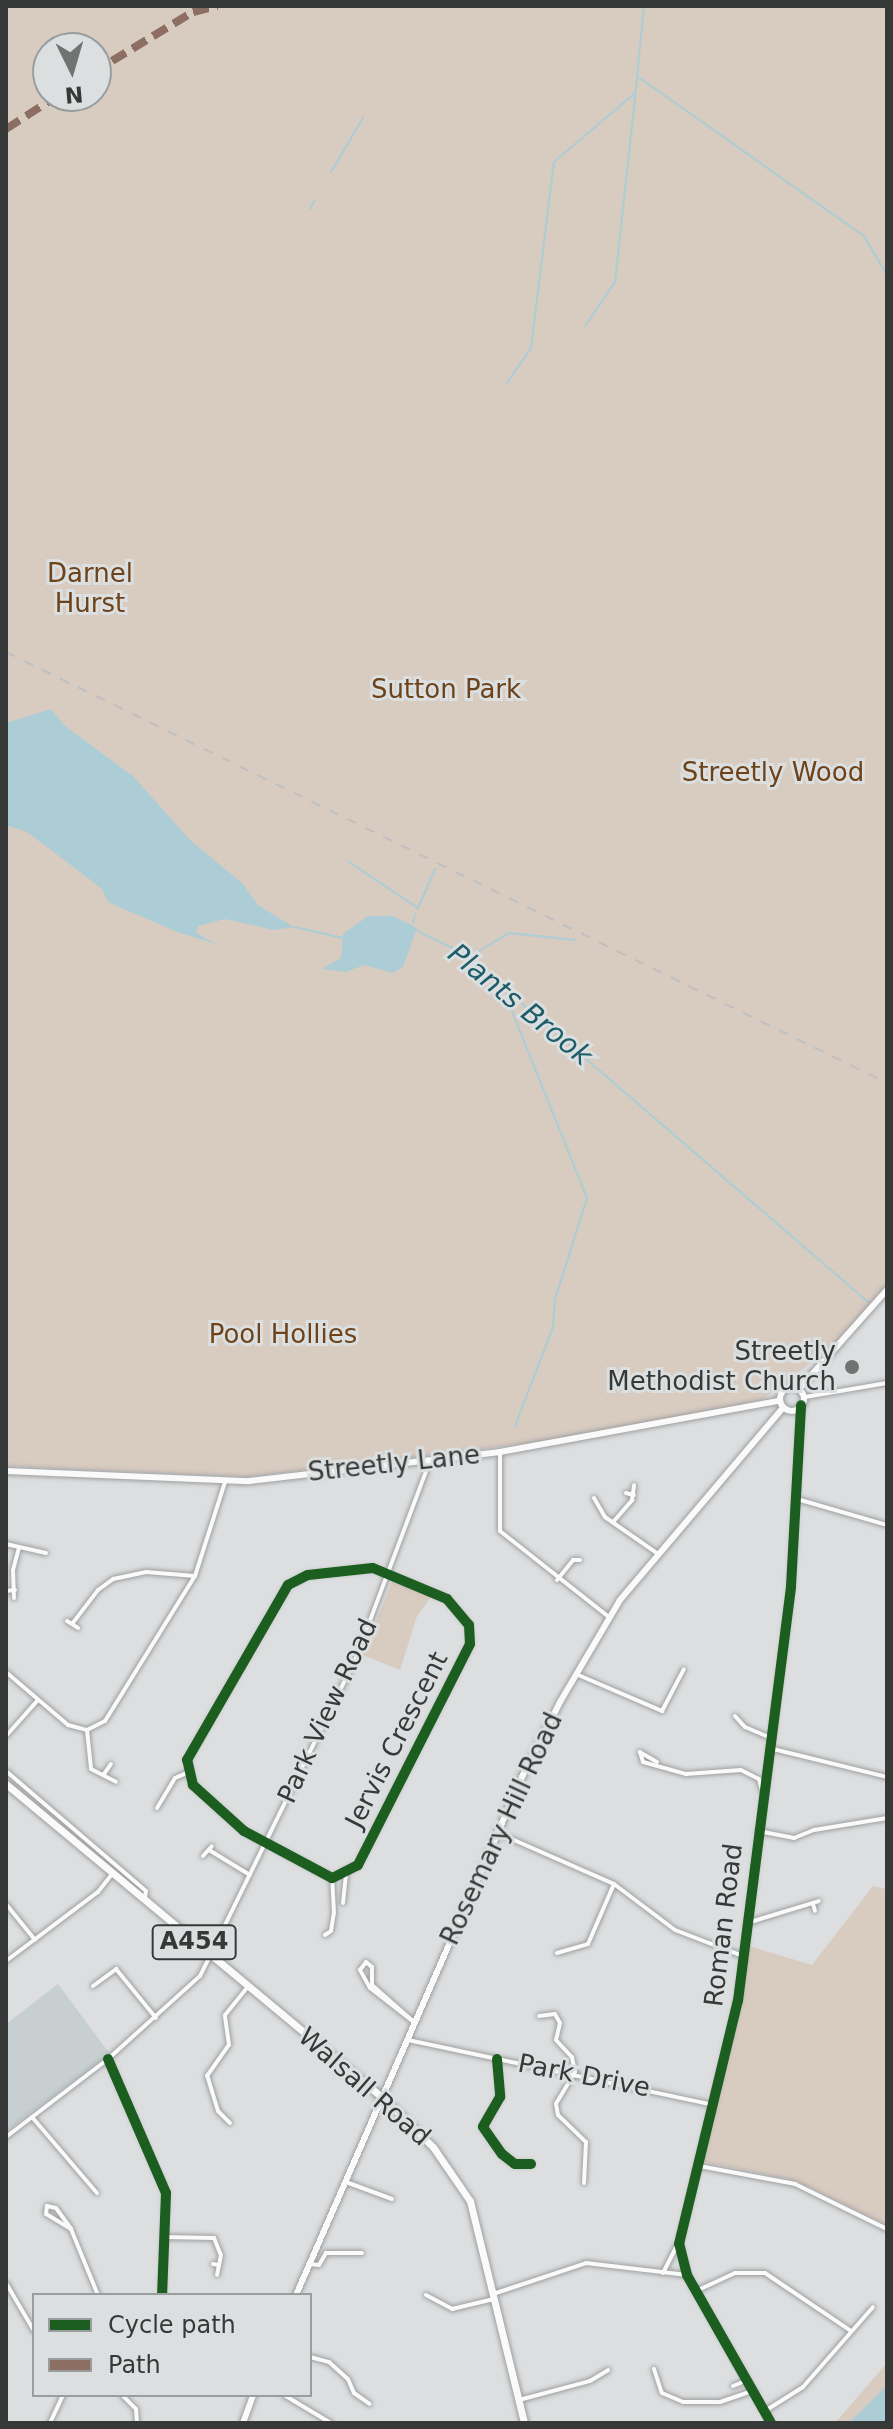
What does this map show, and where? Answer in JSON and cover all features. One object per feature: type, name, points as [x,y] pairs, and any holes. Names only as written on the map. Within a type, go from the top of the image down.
[{"type":"main road","name":"Streetly Lane","points":[[6,1471],[225,1482],[500,1452],[778,1401],[783,1393],[799,1389],[887,1290]]},
{"type":"main road","points":[[778,1401],[783,1408],[801,1405],[805,1397],[799,1389]]},
{"type":"main road","name":"Rosemary Hill Road","points":[[297,2293],[498,1833],[576,1674],[609,1617],[658,1554],[783,1408]]},
{"type":"main road","name":"Walsall Road","points":[[6,1784],[383,2098],[433,2147],[462,2188],[524,2423]]},
{"type":"main road","points":[[243,2423],[252,2397]]},
{"type":"street","points":[[805,1397],[887,1383]]},
{"type":"street","name":"Roman Road","points":[[771,2423],[687,2275],[679,2244],[738,2001],[768,1737],[791,1586],[801,1405]]},
{"type":"street","points":[[500,1452],[500,1531],[557,1580],[609,1617]]},
{"type":"street","name":"Park View Road","points":[[6,2137],[108,2059],[194,1984],[357,1655],[391,1572],[430,1461]]},
{"type":"street","points":[[6,1672],[68,1725],[87,1730],[105,1721],[195,1576],[225,1482]]},
{"type":"street","points":[[614,1521],[634,1495],[634,1485]]},
{"type":"street","points":[[626,1493],[634,1495]]},
{"type":"street","points":[[594,1498],[593,1505],[658,1554]]},
{"type":"street","points":[[797,1499],[887,1525]]},
{"type":"street","points":[[6,1544],[46,1553]]},
{"type":"street","points":[[40,1546],[40,1553]]},
{"type":"street","points":[[14,1598],[19,1548]]},
{"type":"street","points":[[557,1580],[573,1560],[580,1560]]},
{"type":"street","points":[[343,1903],[346,1875],[332,1878],[265,1846],[201,1793],[187,1773],[189,1754],[288,1585],[308,1575],[373,1568],[391,1572]]},
{"type":"street","points":[[67,1621],[75,1626],[98,1590],[113,1579],[146,1572],[195,1576]]},
{"type":"street","name":"Jervis Crescent","points":[[346,1875],[363,1856],[470,1644],[469,1625],[457,1608],[431,1589],[391,1572]]},
{"type":"street","points":[[6,1591],[15,1590]]},
{"type":"street","points":[[576,1674],[662,1711],[684,1669]]},
{"type":"street","points":[[6,1736],[38,1700]]},
{"type":"street","points":[[735,1716],[745,1727],[768,1737]]},
{"type":"street","points":[[87,1730],[88,1769],[116,1782]]},
{"type":"street","points":[[768,1748],[887,1777]]},
{"type":"street","points":[[657,1762],[686,1774],[741,1770],[759,1779],[763,1796]]},
{"type":"street","points":[[104,1774],[111,1764]]},
{"type":"street","name":"Walsall Road","points":[[6,1771],[146,1891],[143,1899]]},
{"type":"street","points":[[157,1808],[175,1778],[187,1773]]},
{"type":"street","points":[[758,1831],[794,1838],[814,1830],[887,1818]]},
{"type":"street","points":[[498,1833],[614,1884],[675,1930],[743,1956]]},
{"type":"street","points":[[203,1856],[210,1848],[250,1875]]},
{"type":"street","points":[[6,1961],[98,1892],[112,1874]]},
{"type":"street","points":[[332,1878],[331,1931],[336,1936]]},
{"type":"street","points":[[557,1953],[588,1944],[614,1884]]},
{"type":"street","points":[[747,1923],[819,1901]]},
{"type":"street","points":[[6,1904],[35,1940]]},
{"type":"street","points":[[813,1904],[815,1911]]},
{"type":"street","points":[[325,1935],[331,1931]]},
{"type":"street","points":[[93,1986],[116,1969],[156,2018]]},
{"type":"street","points":[[369,1978],[372,1985],[415,2023]]},
{"type":"street","points":[[230,2123],[218,2111],[207,2076],[229,2045],[225,2015],[248,1987]]},
{"type":"street","points":[[539,2016],[555,2014],[560,2023],[556,2040],[560,2050],[572,2057],[575,2072],[556,2104],[558,2115],[586,2142],[584,2183]]},
{"type":"street","name":"Park Drive","points":[[408,2040],[575,2072],[713,2105]]},
{"type":"street","points":[[108,2059],[166,2193],[162,2293]]},
{"type":"street","points":[[497,2059],[500,2097],[483,2127],[502,2154],[515,2164],[531,2164]]},
{"type":"street","points":[[32,2117],[97,2193]]},
{"type":"street","points":[[699,2166],[795,2184],[887,2229]]},
{"type":"street","points":[[346,2182],[392,2199]]},
{"type":"street","points":[[71,2229],[46,2214],[47,2206],[56,2208],[71,2229],[97,2293]]},
{"type":"street","points":[[164,2237],[214,2238],[221,2255],[216,2264],[217,2275]]},
{"type":"street","points":[[663,2273],[679,2244]]},
{"type":"street","points":[[309,2264],[319,2265],[326,2253],[362,2253]]},
{"type":"street","points":[[433,2287],[429,2295],[452,2309],[586,2263],[687,2275]]},
{"type":"street","points":[[696,2291],[735,2273],[765,2273],[851,2331]]},
{"type":"street","points":[[6,2283],[32,2328]]},
{"type":"street","points":[[765,2411],[803,2387],[873,2307]]},
{"type":"street","points":[[312,2358],[329,2362],[370,2404]]},
{"type":"street","points":[[654,2369],[662,2393],[683,2402],[720,2402],[754,2390]]},
{"type":"street","points":[[519,2400],[608,2370]]},
{"type":"street","points":[[733,2386],[748,2380]]},
{"type":"street","points":[[50,2423],[62,2397]]},
{"type":"street","points":[[121,2397],[136,2409],[137,2423]]},
{"type":"street","points":[[287,2397],[331,2423]]},
{"type":"shaded area","points":[[58,1984],[110,2054],[6,2131],[6,2024]]},
{"type":"green space","name":"Sutton Park","points":[[6,6],[887,6],[887,1285],[829,1349],[762,1400],[577,1437],[248,1477],[6,1466]]},
{"type":"green space","points":[[393,1579],[433,1594],[417,1616],[400,1670],[363,1655]]},
{"type":"green space","points":[[873,1886],[887,1889],[887,2225],[794,2180],[703,2162],[740,2011],[749,1946],[812,1965]]},
{"type":"green space","points":[[887,2363],[887,2385],[849,2423],[835,2423]]},
{"type":"water","points":[[51,709],[65,726],[133,776],[190,840],[242,883],[259,906],[294,927],[274,930],[225,919],[198,926],[196,933],[216,944],[177,932],[108,902],[102,889],[80,872],[27,832],[6,825],[6,723]]},
{"type":"water","points":[[368,916],[393,916],[417,928],[403,967],[393,973],[364,965],[346,972],[322,969],[341,958],[343,934]]},
{"type":"water","points":[[887,2385],[887,2423],[849,2423]]},
{"type":"waterway","points":[[644,6],[637,76],[864,236],[887,275]]},
{"type":"waterway","points":[[585,326],[615,282],[637,78]]},
{"type":"waterway","points":[[507,383],[531,348],[554,162],[635,93]]},
{"type":"waterway","points":[[331,172],[363,118]]},
{"type":"waterway","points":[[310,209],[315,200]]},
{"type":"waterway","points":[[349,862],[418,908]]},
{"type":"waterway","points":[[418,908],[435,869]]},
{"type":"waterway","points":[[413,922],[416,913]]},
{"type":"waterway","name":"Plants Brook","points":[[295,927],[343,938]]},
{"type":"waterway","name":"Plants Brook","points":[[417,931],[463,953],[868,1302]]},
{"type":"waterway","points":[[471,956],[509,933],[575,940]]},
{"type":"waterway","points":[[515,1426],[553,1327],[555,1299],[587,1198],[511,1009],[518,1001]]},
{"type":"railway","points":[[6,652],[887,1083]]},
{"type":"marked path","points":[[112,61],[193,12],[217,6]]},
{"type":"marked path","points":[[6,129],[32,112]]},
{"type":"cycle path","points":[[771,2423],[687,2275],[679,2244],[738,2001],[791,1586],[801,1405]]},
{"type":"cycle path","points":[[373,1568],[447,1599],[469,1625],[470,1644],[358,1865],[332,1878],[244,1831],[193,1785],[187,1760],[288,1585],[308,1575],[373,1568]]},
{"type":"cycle path","points":[[108,2059],[166,2193],[162,2293]]},
{"type":"cycle path","points":[[497,2059],[500,2097],[483,2127],[502,2154],[515,2164],[531,2164]]},
{"type":"place","name":"Streetly Methodist Church","points":[[852,1367]]},
{"type":"park label","name":"Darnel Hurst","points":[[90,589]]},
{"type":"park label","name":"Streetly Wood","points":[[773,773]]},
{"type":"park label","name":"Pool Hollies","points":[[283,1335]]}]
